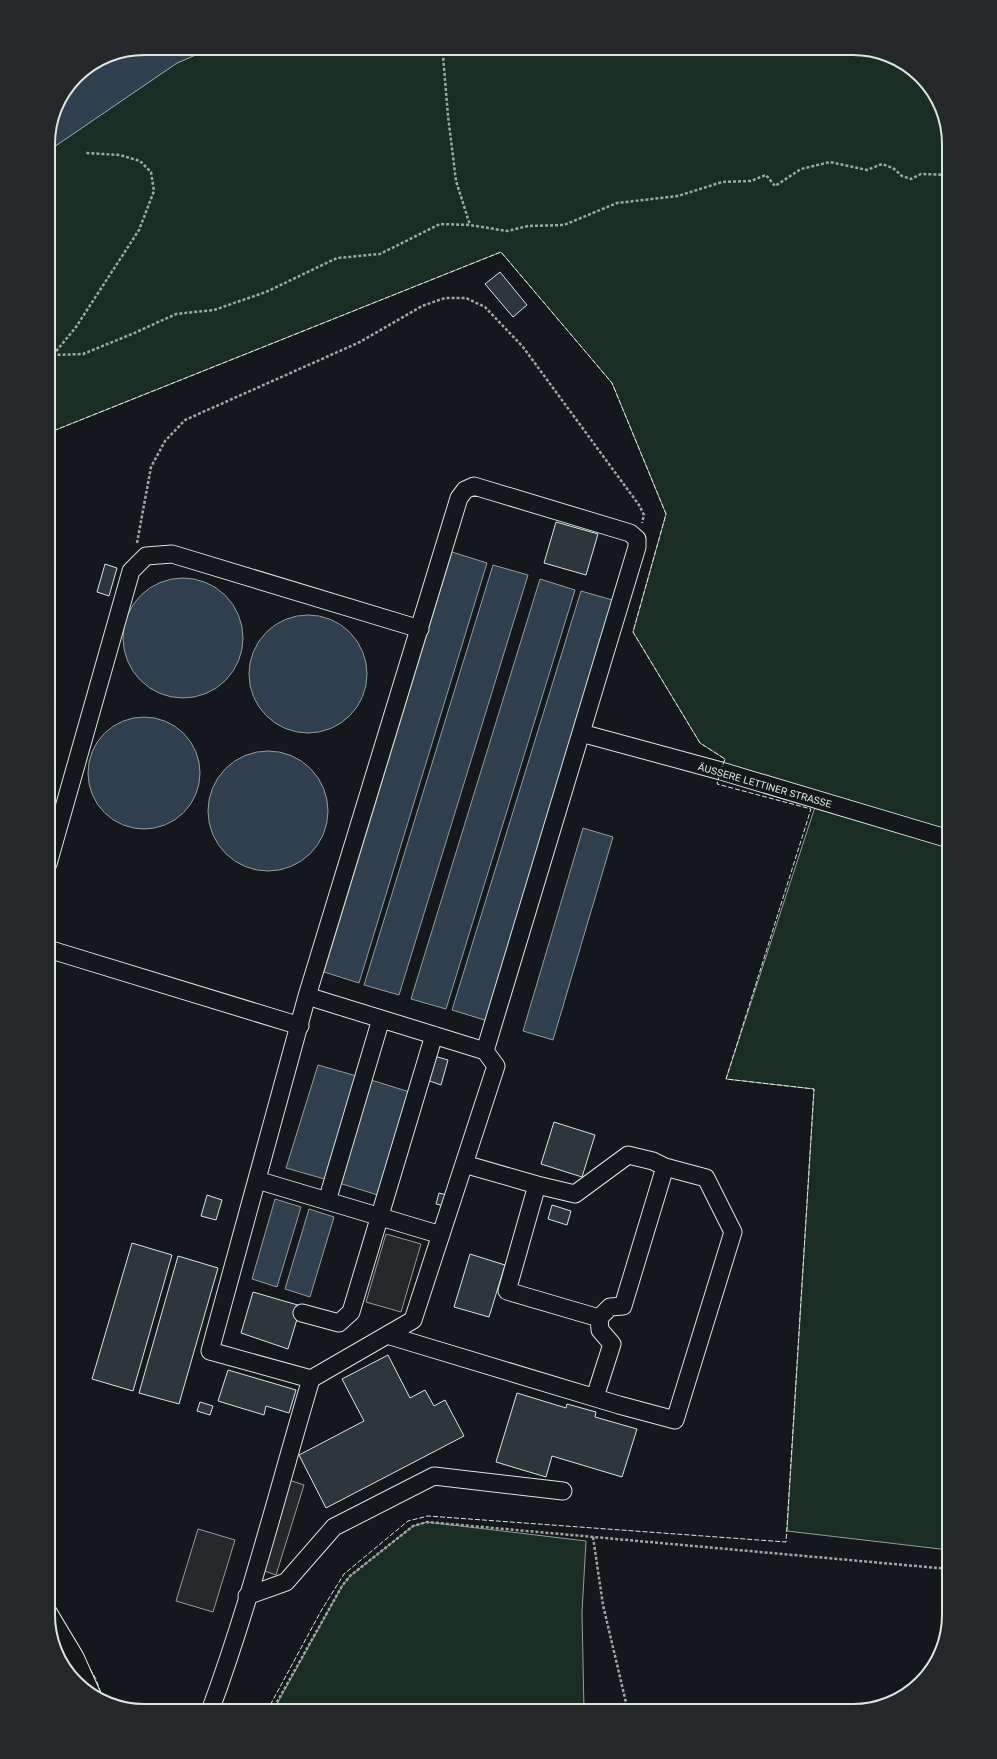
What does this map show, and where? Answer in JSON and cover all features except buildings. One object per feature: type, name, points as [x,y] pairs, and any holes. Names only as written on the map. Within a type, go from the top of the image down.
[{"type":"street","points":[[311,1379],[210,1351],[258,1180],[307,996],[460,498],[465,490],[474,486],[630,533],[637,539],[637,547],[485,1051]]},
{"type":"street","points":[[55,839],[131,571],[146,556],[172,554],[420,629]]},
{"type":"street","name":"ÄUSSERE LETTINER STRASSE","points":[[581,733],[721,771],[942,837]]},
{"type":"street","points":[[55,951],[300,1026]]},
{"type":"street","points":[[213,1704],[247,1596],[311,1379],[413,1320],[496,1066],[485,1051],[307,996]]},
{"type":"street","points":[[327,1201],[381,1019]]},
{"type":"street","points":[[302,1313],[339,1323],[351,1312],[434,1035]]},
{"type":"street","points":[[387,1335],[596,1398],[675,1420],[733,1232],[706,1178],[665,1167],[653,1161],[628,1155],[575,1194],[537,1185],[464,1164]]},
{"type":"street","points":[[599,1318],[610,1308],[623,1306],[665,1167]]},
{"type":"street","points":[[258,1180],[441,1235]]},
{"type":"street","points":[[537,1185],[507,1291],[599,1318]]},
{"type":"street","points":[[596,1398],[612,1344],[600,1330],[599,1318]]},
{"type":"street","points":[[247,1596],[286,1582],[334,1527],[434,1476],[563,1491]]},
{"type":"street","points":[[56,1625],[75,1657],[86,1683]]},
{"type":"path","points":[[443,55],[448,116],[456,181],[470,225]]},
{"type":"path","points":[[55,353],[76,327],[139,230],[154,192],[151,172],[140,161],[120,156],[86,153]]},
{"type":"path","points":[[55,355],[83,354],[176,314],[214,310],[266,292],[337,258],[380,254],[440,224],[470,225],[507,231],[528,226],[564,225],[616,203],[678,196],[722,182],[751,182],[766,175],[776,186],[801,169],[830,162],[867,170],[882,164],[893,168],[902,176],[910,179],[921,174],[942,175]]},
{"type":"path","points":[[131,571],[151,467],[165,441],[184,420],[360,342],[422,306],[445,298],[466,298],[485,308],[522,347],[639,505],[644,516],[637,539]]},
{"type":"path","points":[[276,1704],[342,1586],[350,1576],[413,1526],[427,1522],[942,1568]]},
{"type":"path","points":[[593,1537],[603,1605],[626,1704]]},
{"type":"green space","points":[[196,55],[859,55],[882,60],[903,70],[920,85],[933,104],[942,138],[942,1549],[787,1531],[814,1089],[726,1079],[815,807],[721,771],[725,759],[700,743],[633,632],[666,514],[612,383],[501,252],[55,430],[55,146],[177,63]]},
{"type":"green space","points":[[427,1522],[586,1541],[582,1612],[584,1704],[277,1704],[342,1586],[350,1576],[413,1526]]},
{"type":"shaded area","points":[[386,1234],[421,1244],[401,1312],[366,1302]]},
{"type":"shaded area","points":[[289,1480],[304,1485],[276,1575],[262,1570]]},
{"type":"shaded area","points":[[198,1529],[235,1540],[213,1612],[176,1601]]},
{"type":"water","points":[[138,55],[196,55],[177,63],[55,146],[58,121],[64,104],[77,85],[90,73],[110,62],[126,57]]},
{"type":"water","points":[[452,552],[487,563],[359,983],[324,972]]},
{"type":"water","points":[[493,565],[528,575],[399,995],[364,985]]},
{"type":"water","points":[[183,578],[195,579],[206,583],[216,588],[225,596],[233,605],[238,615],[242,626],[242,650],[238,661],[233,671],[225,680],[216,688],[206,693],[195,697],[183,698],[171,697],[160,693],[150,688],[141,680],[133,671],[128,661],[124,650],[123,638],[124,626],[128,615],[133,605],[141,596],[150,588],[160,583],[171,579]]},
{"type":"water","points":[[540,579],[575,590],[446,1009],[411,999]]},
{"type":"water","points":[[581,591],[616,601],[488,1021],[452,1010]]},
{"type":"water","points":[[308,615],[331,619],[350,632],[363,651],[367,674],[363,697],[350,716],[331,729],[308,733],[285,729],[266,716],[253,697],[249,674],[253,651],[266,632],[285,619]]},
{"type":"water","points":[[144,717],[165,721],[184,733],[196,752],[200,773],[196,794],[184,813],[165,825],[144,829],[123,825],[104,813],[92,794],[88,773],[92,752],[104,733],[123,721]]},
{"type":"water","points":[[268,751],[280,752],[291,756],[301,761],[310,769],[318,778],[323,788],[327,799],[327,823],[323,834],[318,844],[310,853],[301,861],[291,866],[280,870],[268,871],[256,870],[245,866],[235,861],[226,853],[218,844],[213,834],[209,823],[208,811],[209,799],[213,788],[218,778],[226,769],[235,761],[245,756],[256,752]]},
{"type":"water","points":[[583,828],[613,837],[553,1040],[523,1031]]},
{"type":"water","points":[[318,1065],[360,1077],[328,1180],[286,1168]]},
{"type":"water","points":[[371,1080],[413,1093],[381,1196],[339,1183]]},
{"type":"water","points":[[275,1199],[301,1207],[277,1287],[252,1279]]},
{"type":"water","points":[[309,1209],[334,1217],[310,1297],[285,1289]]},
{"type":"fence","points":[[55,430],[501,252],[612,383],[666,514],[633,632],[700,743],[725,759],[722,767]]},
{"type":"fence","points":[[271,1704],[321,1611],[344,1574],[408,1521],[428,1516],[786,1542],[814,1089],[726,1079],[811,809],[717,784],[719,776]]},
{"type":"fence","points":[[90,1669],[96,1679],[101,1693]]}]
